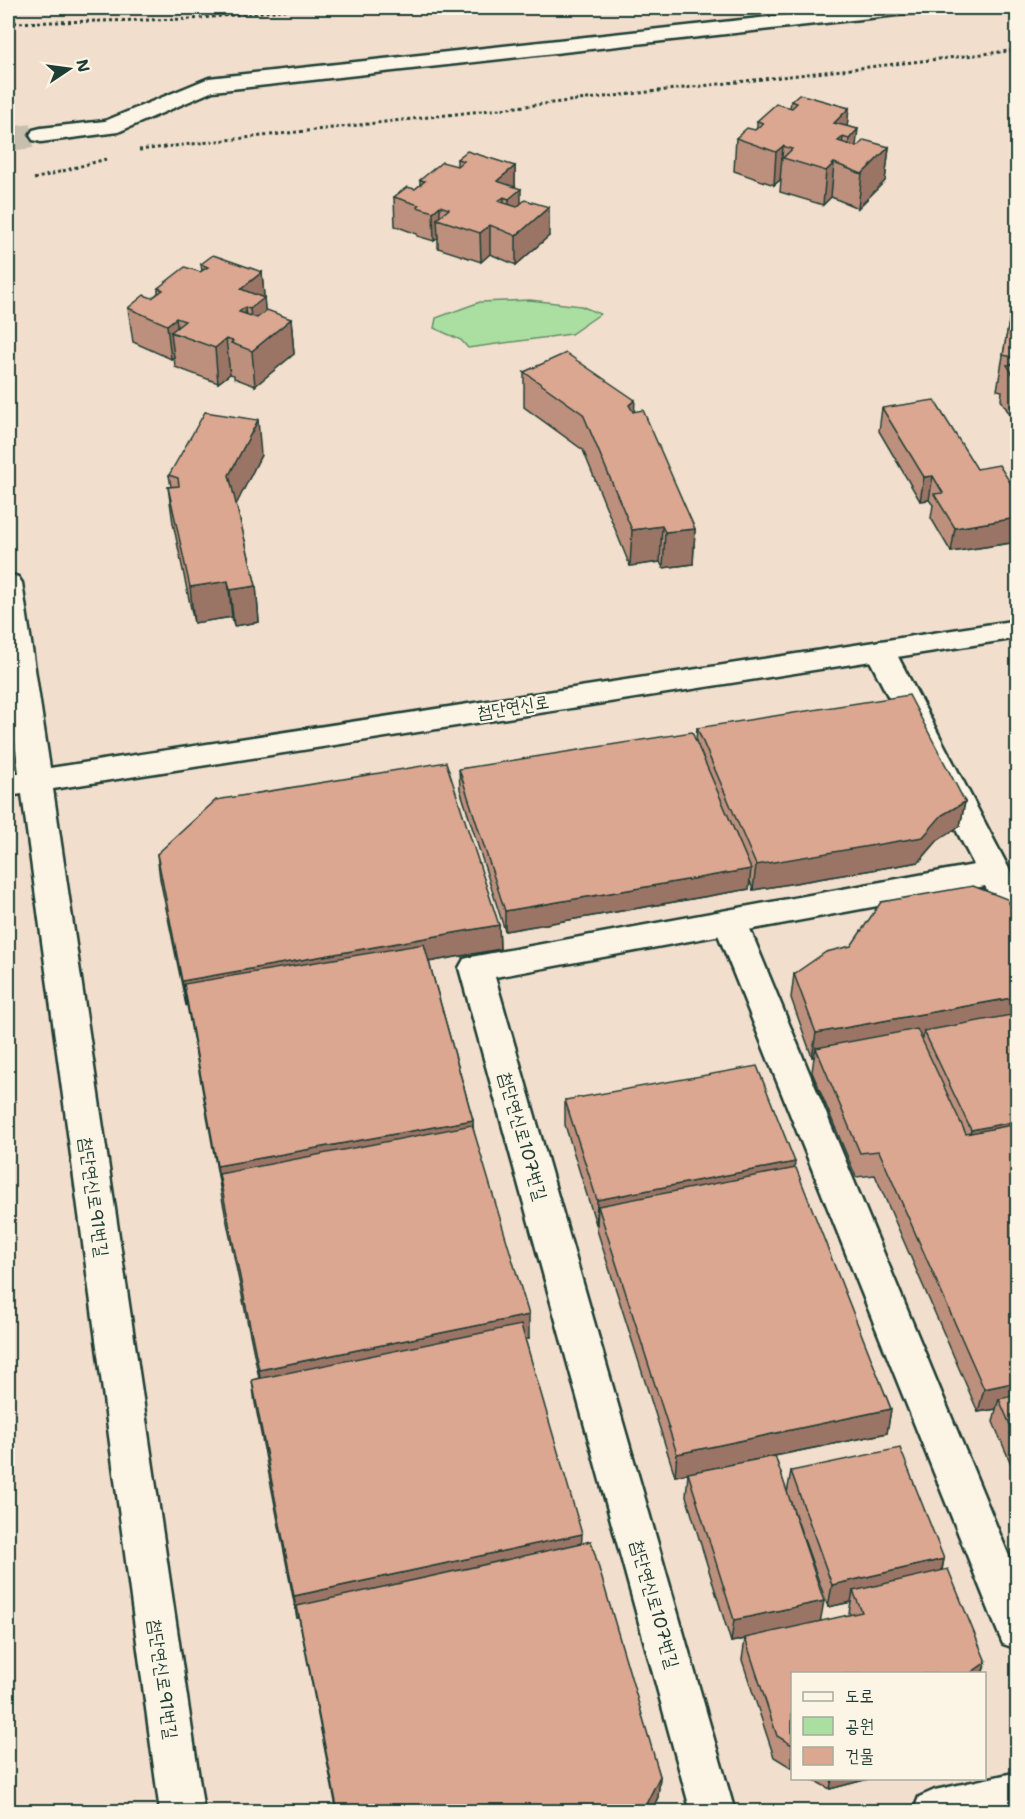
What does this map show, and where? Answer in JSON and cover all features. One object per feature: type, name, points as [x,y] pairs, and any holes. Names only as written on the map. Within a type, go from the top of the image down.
[{"type":"street","points":[[41,135],[110,127],[209,85],[906,8]]},
{"type":"street","name":"첨단연신로91번길","points":[[8,583],[21,783],[182,1812]]},
{"type":"street","name":"첨단연신로","points":[[21,783],[1017,629]]},
{"type":"street","points":[[880,651],[1017,919]]},
{"type":"street","name":"첨단연신로107번길","points":[[713,1812],[476,968],[993,873]]},
{"type":"street","points":[[730,921],[1017,1630]]},
{"type":"street","points":[[935,1812],[1017,1793]]},
{"type":"path","points":[[8,23],[164,20],[305,8]]},
{"type":"path","points":[[134,152],[1017,50]]},
{"type":"path","points":[[34,179],[112,158]]},
{"type":"green space","points":[[530,300],[581,306],[600,314],[571,334],[468,348],[461,340],[434,328],[436,318],[480,302]]},
{"type":"building","points":[[799,94],[849,108],[834,123],[858,129],[849,139],[843,137],[838,141],[857,147],[864,140],[889,147],[862,174],[834,163],[826,171],[783,158],[792,149],[783,146],[776,152],[736,138],[747,128],[755,130],[763,123],[757,121],[776,104],[792,108],[797,103],[791,101]]},
{"type":"building","points":[[467,151],[515,166],[497,181],[521,189],[509,199],[504,197],[498,201],[517,207],[525,200],[549,207],[516,236],[490,225],[480,233],[437,219],[449,209],[440,206],[433,212],[394,197],[407,187],[415,189],[425,181],[420,180],[442,162],[457,166],[464,161],[457,159]]},
{"type":"building","points":[[213,255],[262,272],[241,289],[264,298],[250,309],[245,307],[239,312],[257,318],[267,310],[291,319],[252,351],[226,339],[215,348],[171,332],[185,321],[176,318],[167,325],[128,308],[144,295],[152,298],[163,290],[158,288],[185,267],[200,272],[208,267],[201,264]]},
{"type":"building","points":[[1013,299],[1017,299],[1017,364],[1012,357],[1003,355]]},
{"type":"building","points":[[566,353],[635,400],[629,405],[633,412],[643,410],[695,529],[665,532],[662,526],[632,530],[583,414],[524,372]]},
{"type":"building","points":[[1017,364],[1017,381],[1007,365]]},
{"type":"building","points":[[934,400],[977,469],[999,465],[1013,487],[1017,486],[1017,518],[955,528],[934,494],[943,493],[933,476],[924,477],[882,408]]},
{"type":"building","points":[[205,412],[258,420],[229,475],[256,586],[230,590],[228,581],[190,587],[168,487],[179,486],[178,478],[169,475]]},
{"type":"building","points":[[909,695],[965,802],[942,815],[923,837],[756,865],[697,728]]},
{"type":"building","points":[[692,732],[751,869],[505,911],[459,769]]},
{"type":"building","points":[[446,762],[499,925],[182,981],[157,854],[216,800]]},
{"type":"building","points":[[973,886],[1007,899],[1017,919],[1017,997],[816,1033],[794,974],[826,952],[851,946],[881,902]]},
{"type":"building","points":[[424,944],[473,1120],[217,1166],[184,984]]},
{"type":"building","points":[[1011,1015],[1017,1029],[1017,1121],[971,1130],[924,1031]]},
{"type":"building","points":[[917,1029],[966,1134],[1017,1124],[1017,1382],[984,1389],[879,1151],[860,1153],[816,1048]]},
{"type":"building","points":[[757,1066],[795,1162],[597,1200],[565,1100]]},
{"type":"building","points":[[472,1125],[529,1315],[259,1370],[219,1174]]},
{"type":"building","points":[[796,1168],[891,1409],[677,1454],[598,1206]]},
{"type":"building","points":[[521,1325],[582,1534],[294,1596],[252,1380]]},
{"type":"building","points":[[1017,1395],[1017,1441],[999,1399]]},
{"type":"building","points":[[900,1448],[944,1559],[832,1585],[791,1471]]},
{"type":"building","points":[[775,1456],[824,1601],[734,1620],[688,1473]]},
{"type":"building","points":[[591,1541],[660,1776],[642,1812],[338,1812],[297,1606]]},
{"type":"building","points":[[948,1569],[986,1662],[972,1672],[791,1672],[791,1744],[777,1736],[745,1638],[862,1612],[853,1591]]},
{"type":"tunnel","points":[[8,139],[41,135]]}]
